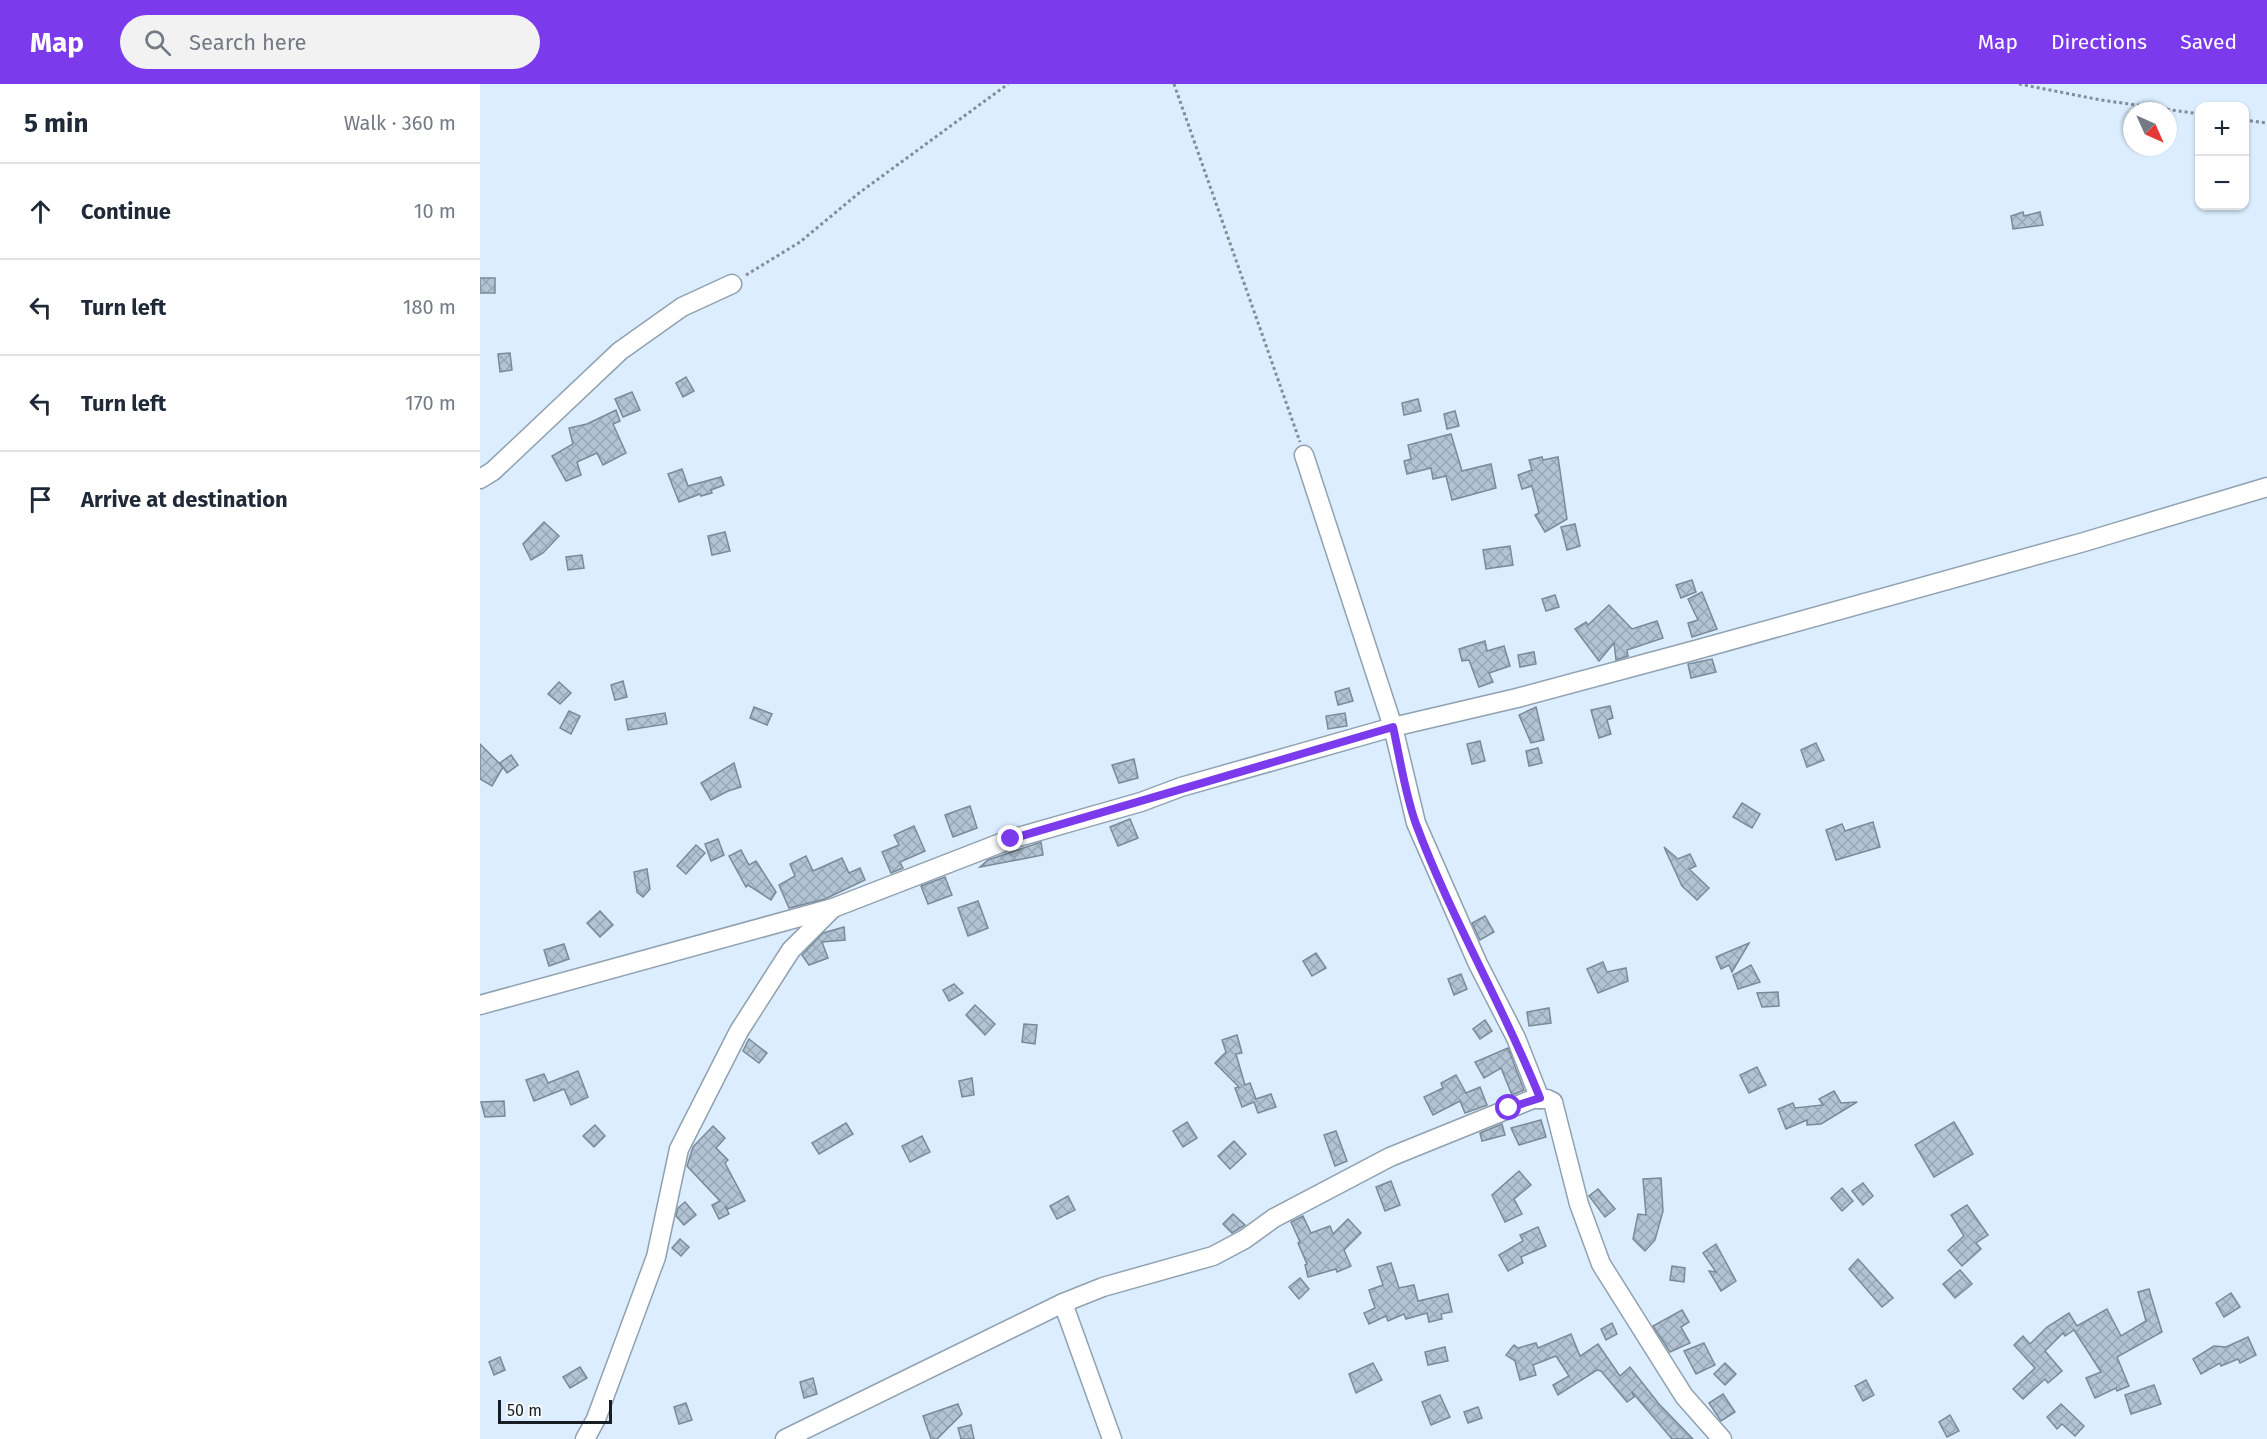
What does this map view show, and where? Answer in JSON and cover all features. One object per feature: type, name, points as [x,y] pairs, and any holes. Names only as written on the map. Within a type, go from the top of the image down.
[{"type":"street","points":[[480,479],[493,471],[620,351],[682,307],[732,284]]},
{"type":"street","points":[[1304,455],[1393,727],[1416,823],[1478,964],[1516,1038],[1540,1098]]},
{"type":"street","points":[[480,1005],[833,908],[1011,839],[1393,727],[1517,698],[1692,651],[2084,542],[2267,487]]},
{"type":"street","points":[[585,1439],[596,1419],[656,1257],[679,1149],[739,1031],[791,950],[833,908]]},
{"type":"street","points":[[785,1439],[1063,1303],[1102,1287],[1213,1256],[1245,1239],[1274,1218],[1390,1156],[1540,1098],[1552,1102],[1579,1204],[1602,1264],[1684,1396],[1722,1439]]},
{"type":"street","points":[[1063,1303],[1112,1439]]},
{"type":"path","points":[[732,284],[800,242],[859,193],[1008,84]]},
{"type":"path","points":[[1174,84],[1304,455]]},
{"type":"path","points":[[2019,84],[2101,100],[2195,113]]},
{"type":"path","points":[[2249,121],[2267,123]]},
{"type":"building","points":[[2023,212],[2024,216],[2040,212],[2043,225],[2013,229],[2011,216]]},
{"type":"building","points":[[480,278],[495,278],[495,293],[480,293]]},
{"type":"building","points":[[510,353],[512,370],[500,372],[498,354]]},
{"type":"building","points":[[686,377],[694,391],[683,397],[676,383]]},
{"type":"building","points":[[632,392],[640,410],[623,417],[615,399]]},
{"type":"building","points":[[1418,399],[1421,411],[1404,415],[1402,403]]},
{"type":"building","points":[[616,410],[620,421],[613,424],[626,453],[603,465],[597,453],[577,462],[581,475],[566,481],[552,456],[573,444],[569,428],[587,424]]},
{"type":"building","points":[[1455,411],[1459,426],[1447,429],[1444,414]]},
{"type":"building","points":[[1451,434],[1462,471],[1491,464],[1496,488],[1452,500],[1446,476],[1433,479],[1431,468],[1407,474],[1404,461],[1411,459],[1408,445]]},
{"type":"building","points":[[1542,457],[1543,460],[1558,457],[1567,519],[1545,532],[1535,515],[1539,513],[1532,486],[1522,489],[1518,475],[1532,470],[1529,460]]},
{"type":"building","points":[[682,469],[688,486],[721,477],[724,485],[711,490],[712,493],[701,496],[700,494],[679,502],[668,474]]},
{"type":"building","points":[[544,522],[559,536],[543,553],[531,560],[523,544]]},
{"type":"building","points":[[1575,524],[1580,546],[1567,550],[1561,527]]},
{"type":"building","points":[[725,532],[730,551],[712,555],[708,536]]},
{"type":"building","points":[[1510,546],[1513,565],[1486,569],[1483,550]]},
{"type":"building","points":[[582,555],[584,568],[568,570],[566,557]]},
{"type":"building","points":[[1692,580],[1696,592],[1681,598],[1676,585]]},
{"type":"building","points":[[1702,592],[1717,629],[1692,637],[1688,623],[1698,620],[1688,599]]},
{"type":"building","points":[[1555,595],[1559,607],[1546,611],[1542,599]]},
{"type":"building","points":[[1609,605],[1632,629],[1657,621],[1663,638],[1627,650],[1628,656],[1616,660],[1614,643],[1599,661],[1575,629],[1586,622],[1588,625]]},
{"type":"building","points":[[1485,641],[1487,651],[1504,646],[1510,666],[1489,673],[1493,682],[1479,687],[1469,660],[1462,661],[1459,649]]},
{"type":"building","points":[[1534,652],[1536,664],[1520,667],[1518,655]]},
{"type":"building","points":[[1712,659],[1716,672],[1691,678],[1688,664]]},
{"type":"building","points":[[623,681],[627,697],[615,700],[611,685]]},
{"type":"building","points":[[559,682],[571,693],[560,704],[548,694]]},
{"type":"building","points":[[1349,688],[1353,701],[1338,705],[1335,692]]},
{"type":"building","points":[[1610,706],[1613,718],[1607,720],[1611,734],[1599,738],[1591,710]]},
{"type":"building","points":[[754,707],[772,714],[767,725],[750,718]]},
{"type":"building","points":[[1536,707],[1544,740],[1531,743],[1519,715]]},
{"type":"building","points":[[569,711],[580,716],[571,734],[560,728]]},
{"type":"building","points":[[665,713],[667,724],[628,730],[626,719]]},
{"type":"building","points":[[1345,713],[1347,726],[1328,729],[1326,716]]},
{"type":"building","points":[[1480,741],[1485,761],[1472,764],[1467,744]]},
{"type":"building","points":[[1816,743],[1824,760],[1807,767],[1801,750]]},
{"type":"building","points":[[480,744],[503,767],[492,786],[480,779]]},
{"type":"building","points":[[1538,748],[1542,763],[1529,766],[1526,751]]},
{"type":"building","points":[[511,755],[518,765],[507,773],[500,763]]},
{"type":"building","points":[[1134,759],[1138,778],[1119,783],[1112,765]]},
{"type":"building","points":[[734,763],[741,787],[711,800],[701,783]]},
{"type":"building","points":[[1742,803],[1760,814],[1752,828],[1733,817]]},
{"type":"building","points":[[970,806],[977,828],[953,837],[945,815]]},
{"type":"building","points":[[1130,819],[1138,838],[1118,846],[1110,827]]},
{"type":"building","points":[[1873,822],[1880,847],[1836,860],[1826,830],[1842,824],[1845,831]]},
{"type":"building","points":[[914,826],[925,851],[900,862],[903,868],[891,873],[882,852],[899,845],[894,835]]},
{"type":"building","points":[[718,839],[724,855],[711,861],[705,844]]},
{"type":"building","points":[[1041,842],[1043,855],[980,867],[988,860]]},
{"type":"building","points":[[696,845],[705,853],[686,874],[677,866]]},
{"type":"building","points":[[1664,847],[1678,859],[1690,854],[1696,866],[1689,869],[1709,888],[1697,900],[1682,886]]},
{"type":"building","points":[[741,850],[749,865],[756,861],[776,892],[771,900],[748,885],[746,887],[729,856]]},
{"type":"building","points":[[806,856],[813,871],[842,858],[849,873],[860,868],[865,880],[825,899],[789,908],[779,885],[795,876],[790,864]]},
{"type":"building","points":[[647,869],[650,889],[643,897],[637,892],[634,872]]},
{"type":"building","points":[[945,877],[952,895],[928,904],[921,886]]},
{"type":"building","points":[[978,901],[988,928],[968,936],[958,908]]},
{"type":"building","points":[[600,911],[613,925],[600,937],[587,923]]},
{"type":"building","points":[[1485,916],[1494,932],[1480,940],[1472,923]]},
{"type":"building","points":[[844,927],[845,940],[822,942],[828,958],[809,965],[802,955],[823,933]]},
{"type":"building","points":[[1749,943],[1732,972],[1729,965],[1721,969],[1716,957]]},
{"type":"building","points":[[564,944],[569,959],[549,966],[544,950]]},
{"type":"building","points":[[1316,953],[1326,968],[1312,976],[1303,961]]},
{"type":"building","points":[[1603,962],[1607,972],[1626,968],[1628,981],[1598,993],[1587,969]]},
{"type":"building","points":[[1751,965],[1760,982],[1738,989],[1733,975]]},
{"type":"building","points":[[1461,974],[1467,989],[1454,995],[1448,979]]},
{"type":"building","points":[[954,984],[963,993],[949,1001],[943,990]]},
{"type":"building","points":[[1778,992],[1779,1006],[1762,1007],[1757,993]]},
{"type":"building","points":[[975,1005],[995,1024],[985,1035],[966,1015]]},
{"type":"building","points":[[1549,1008],[1551,1023],[1529,1026],[1527,1012]]},
{"type":"building","points":[[1485,1020],[1492,1031],[1480,1039],[1473,1029]]},
{"type":"building","points":[[1024,1024],[1037,1025],[1035,1044],[1022,1042]]},
{"type":"building","points":[[1237,1035],[1242,1053],[1236,1054],[1245,1085],[1250,1083],[1256,1099],[1271,1094],[1276,1107],[1258,1113],[1254,1102],[1242,1107],[1235,1088],[1239,1087],[1215,1063],[1226,1052],[1222,1040]]},
{"type":"building","points":[[749,1039],[767,1053],[759,1063],[743,1051]]},
{"type":"building","points":[[1508,1048],[1524,1090],[1512,1095],[1501,1068],[1484,1078],[1475,1062]]},
{"type":"building","points":[[1757,1067],[1766,1085],[1749,1093],[1740,1075]]},
{"type":"building","points":[[578,1071],[588,1097],[571,1105],[564,1089],[534,1101],[526,1080],[544,1074],[548,1083]]},
{"type":"building","points":[[1456,1075],[1466,1093],[1480,1087],[1487,1105],[1465,1113],[1460,1101],[1433,1115],[1424,1097],[1443,1088],[1441,1083]]},
{"type":"building","points":[[972,1078],[974,1095],[962,1097],[959,1081]]},
{"type":"building","points":[[1834,1091],[1841,1103],[1857,1102],[1821,1124],[1807,1125],[1807,1120],[1786,1129],[1778,1109],[1793,1103],[1795,1108],[1823,1105],[1819,1099]]},
{"type":"building","points":[[504,1101],[505,1116],[485,1117],[481,1102]]},
{"type":"building","points":[[1541,1120],[1546,1137],[1519,1145],[1511,1128]]},
{"type":"building","points":[[1187,1122],[1197,1138],[1183,1147],[1173,1131]]},
{"type":"building","points":[[1954,1122],[1973,1154],[1934,1177],[1915,1145]]},
{"type":"building","points":[[846,1123],[853,1134],[819,1154],[812,1143]]},
{"type":"building","points":[[1502,1124],[1505,1135],[1482,1141],[1480,1133]]},
{"type":"building","points":[[595,1125],[605,1136],[594,1147],[583,1136]]},
{"type":"building","points":[[713,1126],[725,1138],[716,1148],[728,1160],[725,1163],[745,1201],[728,1209],[725,1206],[729,1214],[719,1219],[712,1205],[720,1201],[687,1166],[693,1147]]},
{"type":"building","points":[[1336,1131],[1347,1161],[1335,1166],[1324,1135]]},
{"type":"building","points":[[922,1136],[930,1152],[910,1162],[902,1146]]},
{"type":"building","points":[[1234,1141],[1246,1154],[1230,1169],[1218,1156]]},
{"type":"building","points":[[1519,1171],[1531,1185],[1514,1199],[1522,1214],[1505,1222],[1492,1195]]},
{"type":"building","points":[[1661,1178],[1663,1211],[1655,1240],[1645,1251],[1633,1239],[1638,1214],[1646,1215],[1643,1179]]},
{"type":"building","points":[[1391,1181],[1400,1205],[1385,1211],[1376,1187]]},
{"type":"building","points":[[1863,1183],[1873,1196],[1863,1205],[1852,1191]]},
{"type":"building","points":[[1842,1188],[1853,1201],[1842,1211],[1831,1198]]},
{"type":"building","points":[[1598,1189],[1615,1209],[1605,1217],[1589,1196]]},
{"type":"building","points":[[1068,1196],[1075,1210],[1057,1219],[1050,1206]]},
{"type":"building","points":[[685,1202],[696,1215],[684,1225],[676,1216],[678,1208]]},
{"type":"building","points":[[1967,1205],[1988,1235],[1976,1243],[1981,1249],[1962,1266],[1948,1250],[1964,1236],[1951,1215]]},
{"type":"building","points":[[1233,1214],[1245,1225],[1232,1233],[1223,1224]]},
{"type":"building","points":[[1303,1216],[1311,1233],[1330,1226],[1333,1234],[1348,1219],[1361,1233],[1344,1250],[1351,1266],[1337,1272],[1336,1269],[1308,1277],[1305,1265],[1307,1264],[1291,1222]]},
{"type":"building","points":[[1538,1227],[1546,1246],[1521,1257],[1523,1263],[1508,1271],[1499,1255],[1523,1241],[1520,1235]]},
{"type":"building","points":[[680,1239],[689,1247],[681,1256],[672,1248]]},
{"type":"building","points":[[1716,1244],[1736,1281],[1721,1291],[1709,1271],[1716,1272],[1703,1253]]},
{"type":"building","points":[[1858,1259],[1893,1298],[1882,1307],[1849,1269]]},
{"type":"building","points":[[1391,1263],[1399,1288],[1414,1285],[1418,1301],[1448,1294],[1452,1312],[1441,1314],[1442,1319],[1429,1322],[1427,1313],[1406,1319],[1404,1314],[1388,1321],[1386,1316],[1369,1324],[1364,1313],[1375,1308],[1369,1290],[1383,1285],[1377,1267]]},
{"type":"building","points":[[1672,1266],[1685,1268],[1684,1282],[1670,1280]]},
{"type":"building","points":[[1960,1270],[1972,1284],[1955,1298],[1943,1284]]},
{"type":"building","points":[[1300,1278],[1309,1289],[1299,1299],[1289,1287]]},
{"type":"building","points":[[2149,1289],[2162,1332],[2117,1357],[2129,1386],[2117,1391],[2116,1388],[2095,1398],[2086,1378],[2101,1372],[2074,1330],[2065,1336],[2063,1333],[2045,1351],[2062,1371],[2048,1383],[2045,1379],[2023,1399],[2013,1389],[2035,1368],[2014,1345],[2023,1336],[2030,1344],[2047,1327],[2069,1313],[2077,1326],[2107,1309],[2121,1336],[2146,1321],[2138,1292]]},
{"type":"building","points":[[2231,1293],[2240,1307],[2224,1317],[2216,1303]]},
{"type":"building","points":[[1682,1310],[1689,1322],[1681,1327],[1690,1343],[1670,1352],[1653,1326]]},
{"type":"building","points":[[1612,1323],[1617,1334],[1606,1340],[1601,1329]]},
{"type":"building","points":[[1571,1334],[1580,1356],[1598,1344],[1620,1376],[1630,1367],[1659,1404],[1693,1439],[1672,1439],[1632,1392],[1634,1397],[1627,1402],[1601,1371],[1597,1370],[1558,1395],[1553,1385],[1569,1376],[1556,1356],[1533,1365],[1536,1375],[1520,1380],[1515,1361],[1506,1355],[1514,1345],[1518,1348],[1536,1343],[1538,1348]]},
{"type":"building","points":[[2248,1337],[2256,1355],[2240,1363],[2238,1359],[2221,1366],[2220,1363],[2201,1374],[2193,1359],[2214,1346],[2226,1347]]},
{"type":"building","points":[[1704,1343],[1715,1365],[1696,1374],[1684,1351]]},
{"type":"building","points":[[1445,1347],[1448,1361],[1428,1365],[1425,1352]]},
{"type":"building","points":[[500,1357],[505,1370],[494,1375],[489,1362]]},
{"type":"building","points":[[1373,1363],[1382,1380],[1356,1393],[1349,1374]]},
{"type":"building","points":[[1725,1363],[1736,1374],[1725,1385],[1714,1374]]},
{"type":"building","points":[[580,1367],[587,1378],[570,1388],[563,1377]]},
{"type":"building","points":[[813,1378],[817,1394],[804,1398],[800,1382]]},
{"type":"building","points":[[1866,1380],[1874,1395],[1863,1401],[1855,1386]]},
{"type":"building","points":[[2154,1385],[2161,1404],[2131,1414],[2125,1395]]},
{"type":"building","points":[[1723,1394],[1735,1412],[1721,1421],[1709,1403]]},
{"type":"building","points":[[1440,1395],[1450,1417],[1431,1425],[1422,1402]]},
{"type":"building","points":[[686,1403],[692,1420],[679,1424],[674,1407]]},
{"type":"building","points":[[958,1404],[962,1414],[937,1439],[931,1439],[923,1416]]},
{"type":"building","points":[[2061,1404],[2084,1426],[2075,1436],[2062,1424],[2057,1429],[2047,1417]]},
{"type":"building","points":[[1478,1407],[1482,1418],[1468,1423],[1464,1412]]},
{"type":"building","points":[[1950,1415],[1959,1431],[1947,1437],[1939,1422]]},
{"type":"building","points":[[971,1425],[974,1439],[961,1439],[958,1428]]},
{"type":"route","points":[[1011,839],[1141,802],[1181,787],[1393,727],[1416,823],[1478,964],[1516,1038],[1540,1098],[1509,1108]]}]
